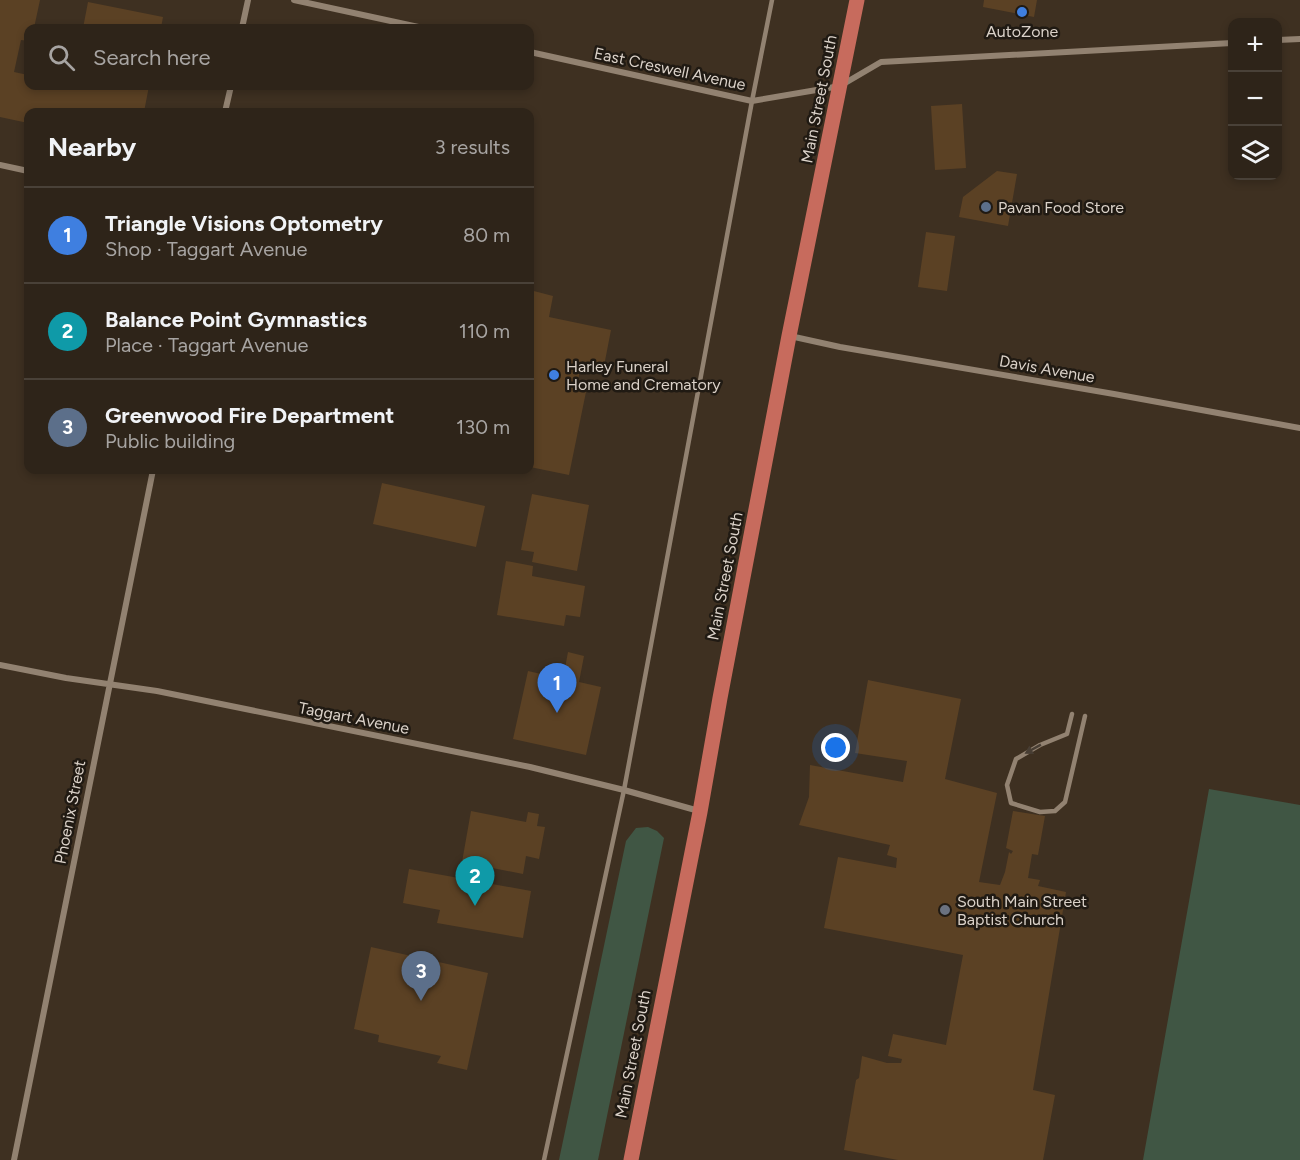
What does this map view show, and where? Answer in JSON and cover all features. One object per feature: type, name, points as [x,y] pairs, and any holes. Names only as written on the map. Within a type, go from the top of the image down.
[{"type":"main road","name":"Main Street South","points":[[630,1160],[700,812],[789,336],[857,0]]},
{"type":"street","points":[[243,24],[248,0]]},
{"type":"street","points":[[294,0],[405,24]]},
{"type":"street","points":[[1282,40],[1300,39]]},
{"type":"street","points":[[840,86],[881,62],[1228,43]]},
{"type":"street","name":"East Creswell Avenue","points":[[534,53],[752,101],[840,86]]},
{"type":"street","points":[[226,108],[230,90]]},
{"type":"street","points":[[0,165],[24,170]]},
{"type":"street","name":"Davis Avenue","points":[[789,336],[1300,428]]},
{"type":"street","name":"Phoenix Street","points":[[14,1160],[152,474]]},
{"type":"street","name":"Taggart Avenue","points":[[0,665],[157,692],[530,767],[624,790],[700,812]]},
{"type":"lane","points":[[544,1160],[624,790],[772,0]]},
{"type":"lane","points":[[1072,714],[1067,734],[1040,745],[1016,759],[1007,785],[1011,803],[1040,812],[1055,811],[1065,802],[1085,716]]},
{"type":"green space","points":[[1209,789],[1300,805],[1300,1160],[1143,1160]]},
{"type":"green space","points":[[648,827],[657,831],[664,838],[598,1160],[559,1160],[626,841],[636,828]]},
{"type":"building","points":[[0,0],[40,0],[35,24],[24,24],[24,40],[21,40],[14,72],[24,74],[24,90],[148,90],[145,108],[24,108],[24,122],[0,117]]},
{"type":"building","name":"AutoZone","points":[[984,0],[1037,0],[1034,17],[983,7]]},
{"type":"building","points":[[88,2],[163,17],[162,24],[84,24]]},
{"type":"building","points":[[962,104],[966,168],[935,170],[931,106]]},
{"type":"building","name":"Pavan Food Store","points":[[997,171],[1017,174],[1008,226],[959,217],[963,197]]},
{"type":"building","points":[[926,232],[955,236],[947,291],[918,287]]},
{"type":"building","name":"Harley Funeral Home and Crematory","points":[[534,291],[553,296],[549,317],[611,330],[604,366],[582,361],[577,385],[587,387],[569,475],[534,468]]},
{"type":"building","points":[[382,483],[485,506],[476,547],[373,524]]},
{"type":"building","points":[[532,494],[589,505],[577,571],[532,562],[534,552],[521,550]]},
{"type":"building","points":[[506,561],[533,566],[532,576],[585,586],[580,617],[566,615],[564,626],[497,615]]},
{"type":"building","points":[[568,652],[584,656],[579,682],[601,687],[586,755],[513,739],[528,671],[563,679]]},
{"type":"building","name":"South Main Street Baptist Church","points":[[868,680],[961,699],[945,779],[997,793],[979,882],[1000,885],[1009,852],[1011,854],[1013,851],[1006,848],[1013,811],[1045,816],[1038,855],[1032,854],[1028,878],[1040,880],[1038,886],[1066,892],[1033,1090],[1055,1095],[1043,1160],[898,1160],[844,1150],[862,1056],[887,1063],[901,1063],[902,1059],[888,1056],[893,1034],[946,1045],[963,955],[824,928],[838,857],[896,868],[897,858],[887,855],[890,845],[799,825],[809,797],[810,765],[903,782],[907,761],[855,753]]},
{"type":"building","points":[[471,811],[526,822],[528,812],[539,814],[537,826],[545,827],[539,859],[526,856],[523,874],[462,862]]},
{"type":"building","points":[[409,869],[531,891],[523,938],[437,923],[440,910],[403,903]]},
{"type":"building","points":[[371,947],[488,973],[467,1070],[437,1063],[441,1056],[378,1042],[379,1035],[354,1029]]},
{"type":"place","name":"AutoZone","points":[[1022,12]]},
{"type":"place","name":"Pavan Food Store","points":[[986,207]]},
{"type":"place","name":"Harley Funeral Home and Crematory","points":[[554,375]]},
{"type":"place","name":"Triangle Visions Optometry","points":[[557,713]]},
{"type":"place","name":"Balance Point Gymnastics","points":[[475,906]]},
{"type":"place","name":"South Main Street Baptist Church","points":[[945,910]]},
{"type":"place","name":"Greenwood Fire Department","points":[[421,1001]]}]
